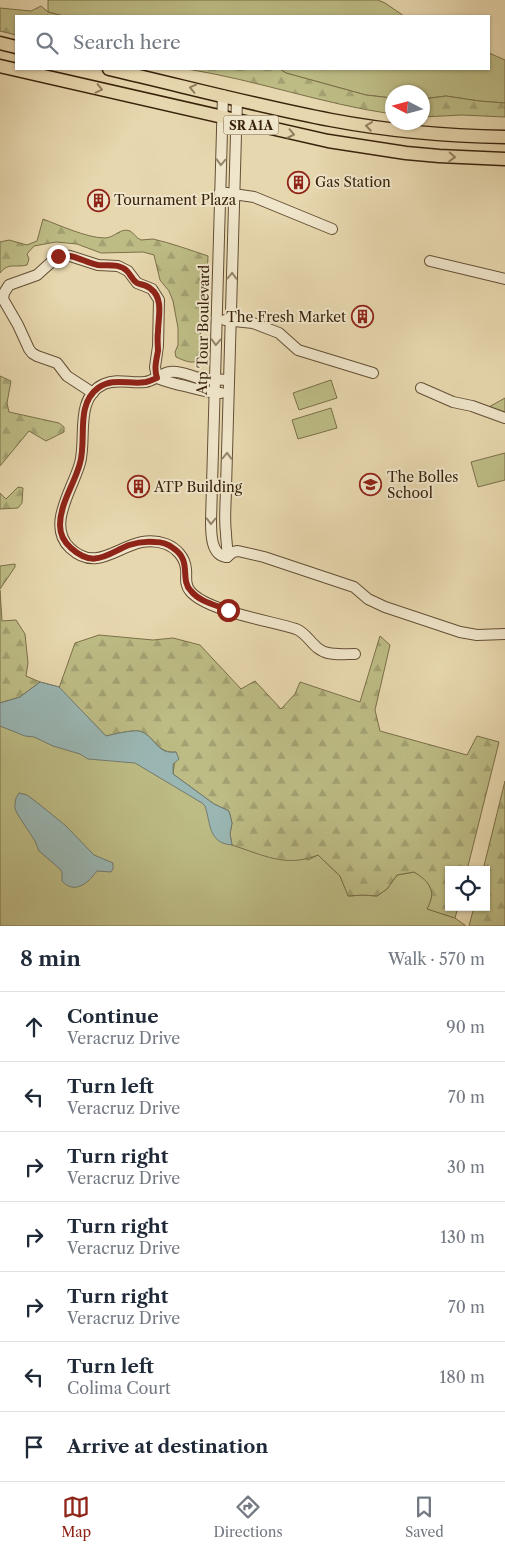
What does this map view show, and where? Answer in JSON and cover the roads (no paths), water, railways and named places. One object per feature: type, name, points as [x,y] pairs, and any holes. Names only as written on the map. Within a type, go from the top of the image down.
[{"type":"main road","points":[[0,43],[15,47]]},
{"type":"main road","name":"SR A1A","points":[[0,66],[15,70]]},
{"type":"main road","name":"SR A1A","points":[[17,70],[236,122],[328,141],[372,149],[439,156],[505,159]]},
{"type":"main road","name":"SR A1A","points":[[113,70],[332,120],[441,134],[505,137]]},
{"type":"street","name":"Atp Tour Boulevard","points":[[223,95],[211,534],[217,553],[227,557],[228,546],[225,522],[237,99]]},
{"type":"street","points":[[220,192],[254,198],[332,229]]},
{"type":"street","points":[[93,393],[67,376],[57,363],[32,353],[3,299],[6,288],[9,285],[37,275],[54,258],[63,255],[98,265],[123,268],[133,280],[147,286],[157,295],[159,312],[155,367],[157,378]]},
{"type":"street","points":[[430,261],[505,279]]},
{"type":"street","points":[[217,319],[253,323],[279,333],[298,350],[372,373]]},
{"type":"street","points":[[175,383],[176,372],[180,366],[185,367],[196,372],[196,377],[188,387]]},
{"type":"street","points":[[176,372],[168,372],[146,382],[111,382],[98,388],[93,393],[83,418],[80,463],[61,518],[63,538],[70,548],[85,557],[100,559],[135,543],[151,541],[166,544],[183,558],[187,586],[203,600],[252,618],[297,630],[303,633],[314,646],[328,653],[355,654]]},
{"type":"street","points":[[196,377],[229,380]]},
{"type":"street","points":[[157,378],[166,382],[215,393],[229,393]]},
{"type":"street","points":[[421,388],[453,402],[472,406],[505,418]]},
{"type":"street","points":[[227,557],[233,552],[238,551],[264,557],[354,587],[368,599],[385,607],[460,632],[476,635],[505,634]]},
{"type":"water","points":[[40,682],[59,687],[106,736],[139,731],[149,736],[164,751],[176,752],[179,759],[173,764],[173,774],[214,804],[229,811],[232,823],[230,834],[232,845],[218,841],[214,837],[205,806],[202,803],[135,763],[88,759],[80,754],[0,726],[0,703],[20,697]]},
{"type":"water","points":[[19,793],[27,795],[66,826],[94,855],[113,863],[111,872],[97,871],[90,880],[76,887],[67,885],[62,881],[60,869],[39,851],[15,809],[16,798]]},
{"type":"place","name":"Gas Station","points":[[299,182]]},
{"type":"place","name":"Tournament Plaza","points":[[98,200]]},
{"type":"place","name":"The Fresh Market","points":[[362,317]]},
{"type":"place","name":"The Bolles School","points":[[371,485]]},
{"type":"place","name":"ATP Building","points":[[138,487]]}]
